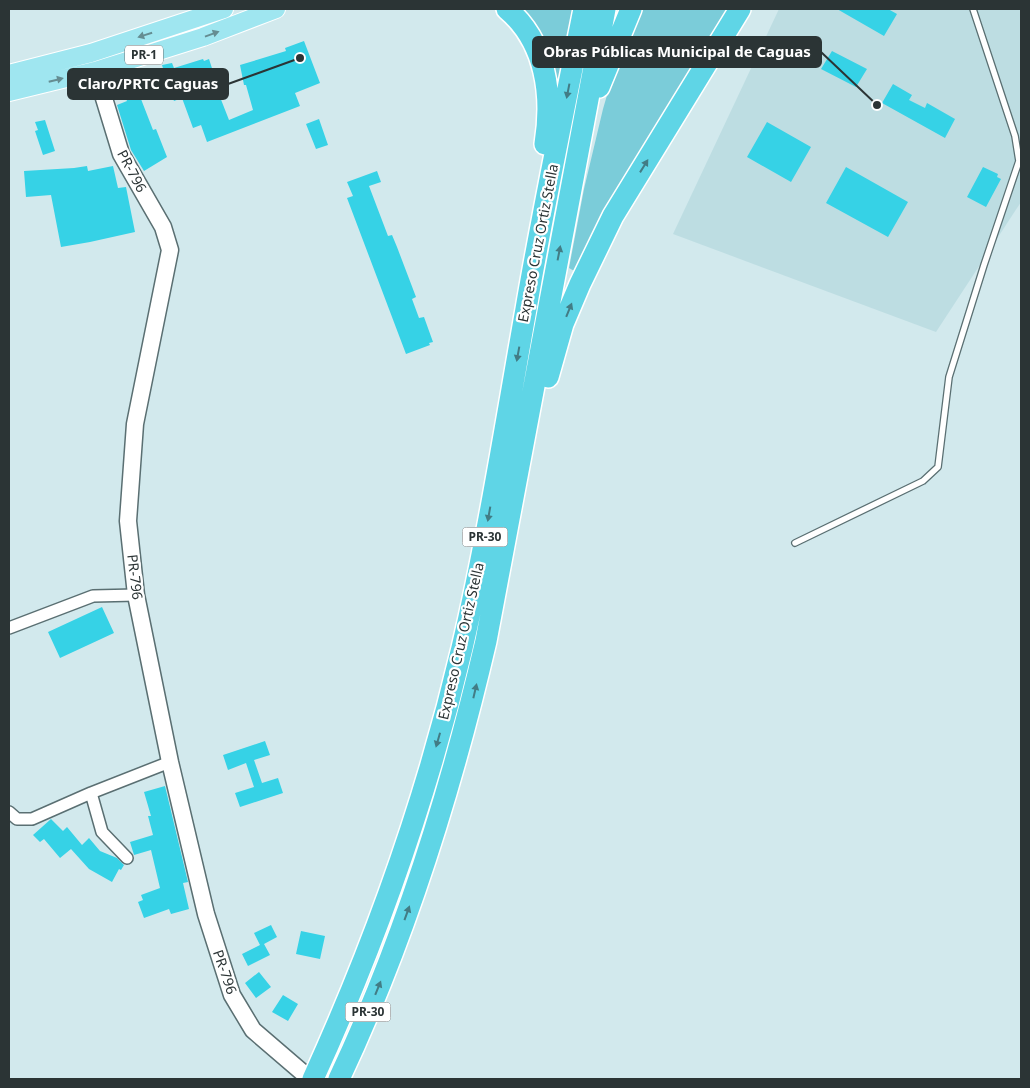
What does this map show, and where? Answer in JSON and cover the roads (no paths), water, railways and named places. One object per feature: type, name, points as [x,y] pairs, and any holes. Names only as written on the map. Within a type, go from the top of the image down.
[{"type":"highway","points":[[507,9],[524,27],[534,42],[546,78],[549,98],[540,171],[540,227]]},
{"type":"highway","name":"Expreso Cruz Ortiz Stella","points":[[312,1079],[327,1050],[394,877],[438,738],[457,667],[484,544],[540,227],[584,9]]},
{"type":"highway","name":"Expreso Cruz Ortiz Stella","points":[[342,1072],[383,976],[417,884],[458,755],[486,641],[605,9]]},
{"type":"highway","points":[[587,103],[601,84],[631,9]]},
{"type":"highway","points":[[521,456],[549,375],[563,324],[588,267],[613,216],[740,9]]},
{"type":"main road","name":"PR-1","points":[[9,74],[91,53],[224,9]]},
{"type":"main road","name":"PR-1","points":[[9,92],[95,71],[203,37],[276,9]]},
{"type":"street","name":"PR-796","points":[[91,53],[120,154],[163,227],[170,250],[135,424],[128,521],[136,595],[170,762],[206,914],[232,995],[253,1030],[312,1079]]},
{"type":"street","points":[[9,628],[93,596],[136,595]]},
{"type":"street","points":[[9,812],[17,819],[32,819],[91,793],[170,762]]},
{"type":"street","points":[[91,793],[102,832],[128,858]]},
{"type":"lane","points":[[795,543],[923,481],[938,468],[949,376],[1019,161],[1015,136],[973,9]]},
{"type":"place","name":"Claro/PRTC Caguas","points":[[300,58]]},
{"type":"place","name":"Obras Públicas Municipal de Caguas","points":[[877,105]]}]
